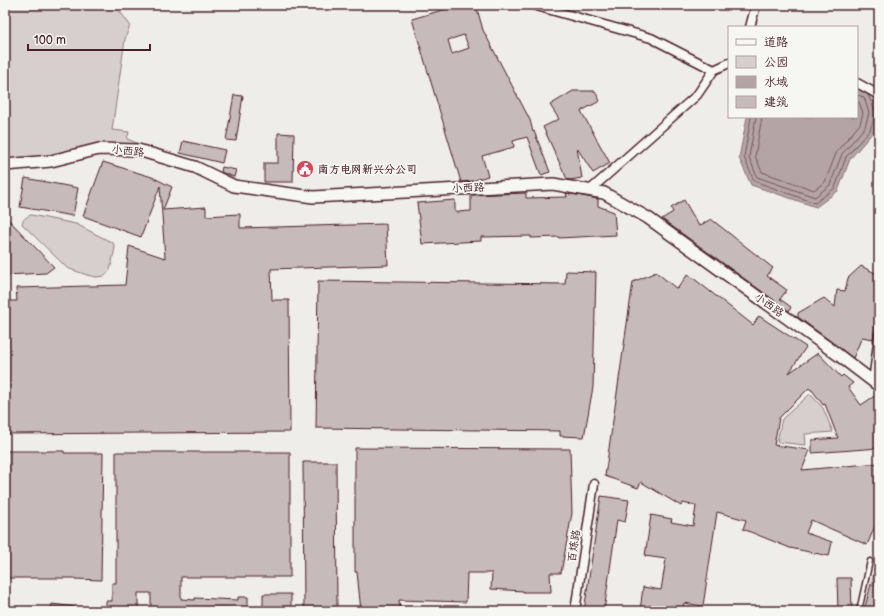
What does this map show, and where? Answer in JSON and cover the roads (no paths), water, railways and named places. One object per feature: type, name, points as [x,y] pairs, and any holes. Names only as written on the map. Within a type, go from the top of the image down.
[{"type":"street","points":[[533,5],[651,38],[714,70]]},
{"type":"street","points":[[750,26],[756,5]]},
{"type":"street","points":[[590,190],[697,95],[714,70],[728,63]]},
{"type":"street","points":[[858,84],[879,95]]},
{"type":"street","name":"小西路","points":[[5,165],[51,161],[99,149],[138,150],[195,167],[234,186],[313,197],[553,184],[604,193],[648,218],[837,354],[876,384]]},
{"type":"street","points":[[876,384],[879,336]]},
{"type":"street","name":"百炼路","points":[[575,611],[594,484]]},
{"type":"lane","points":[[859,611],[870,561]]},
{"type":"water","points":[[858,85],[870,89],[879,113],[874,131],[850,159],[838,191],[816,207],[751,185],[739,158],[747,118],[858,118]]},
{"type":"place","name":"南方电网新兴分公司","points":[[305,169]]}]
